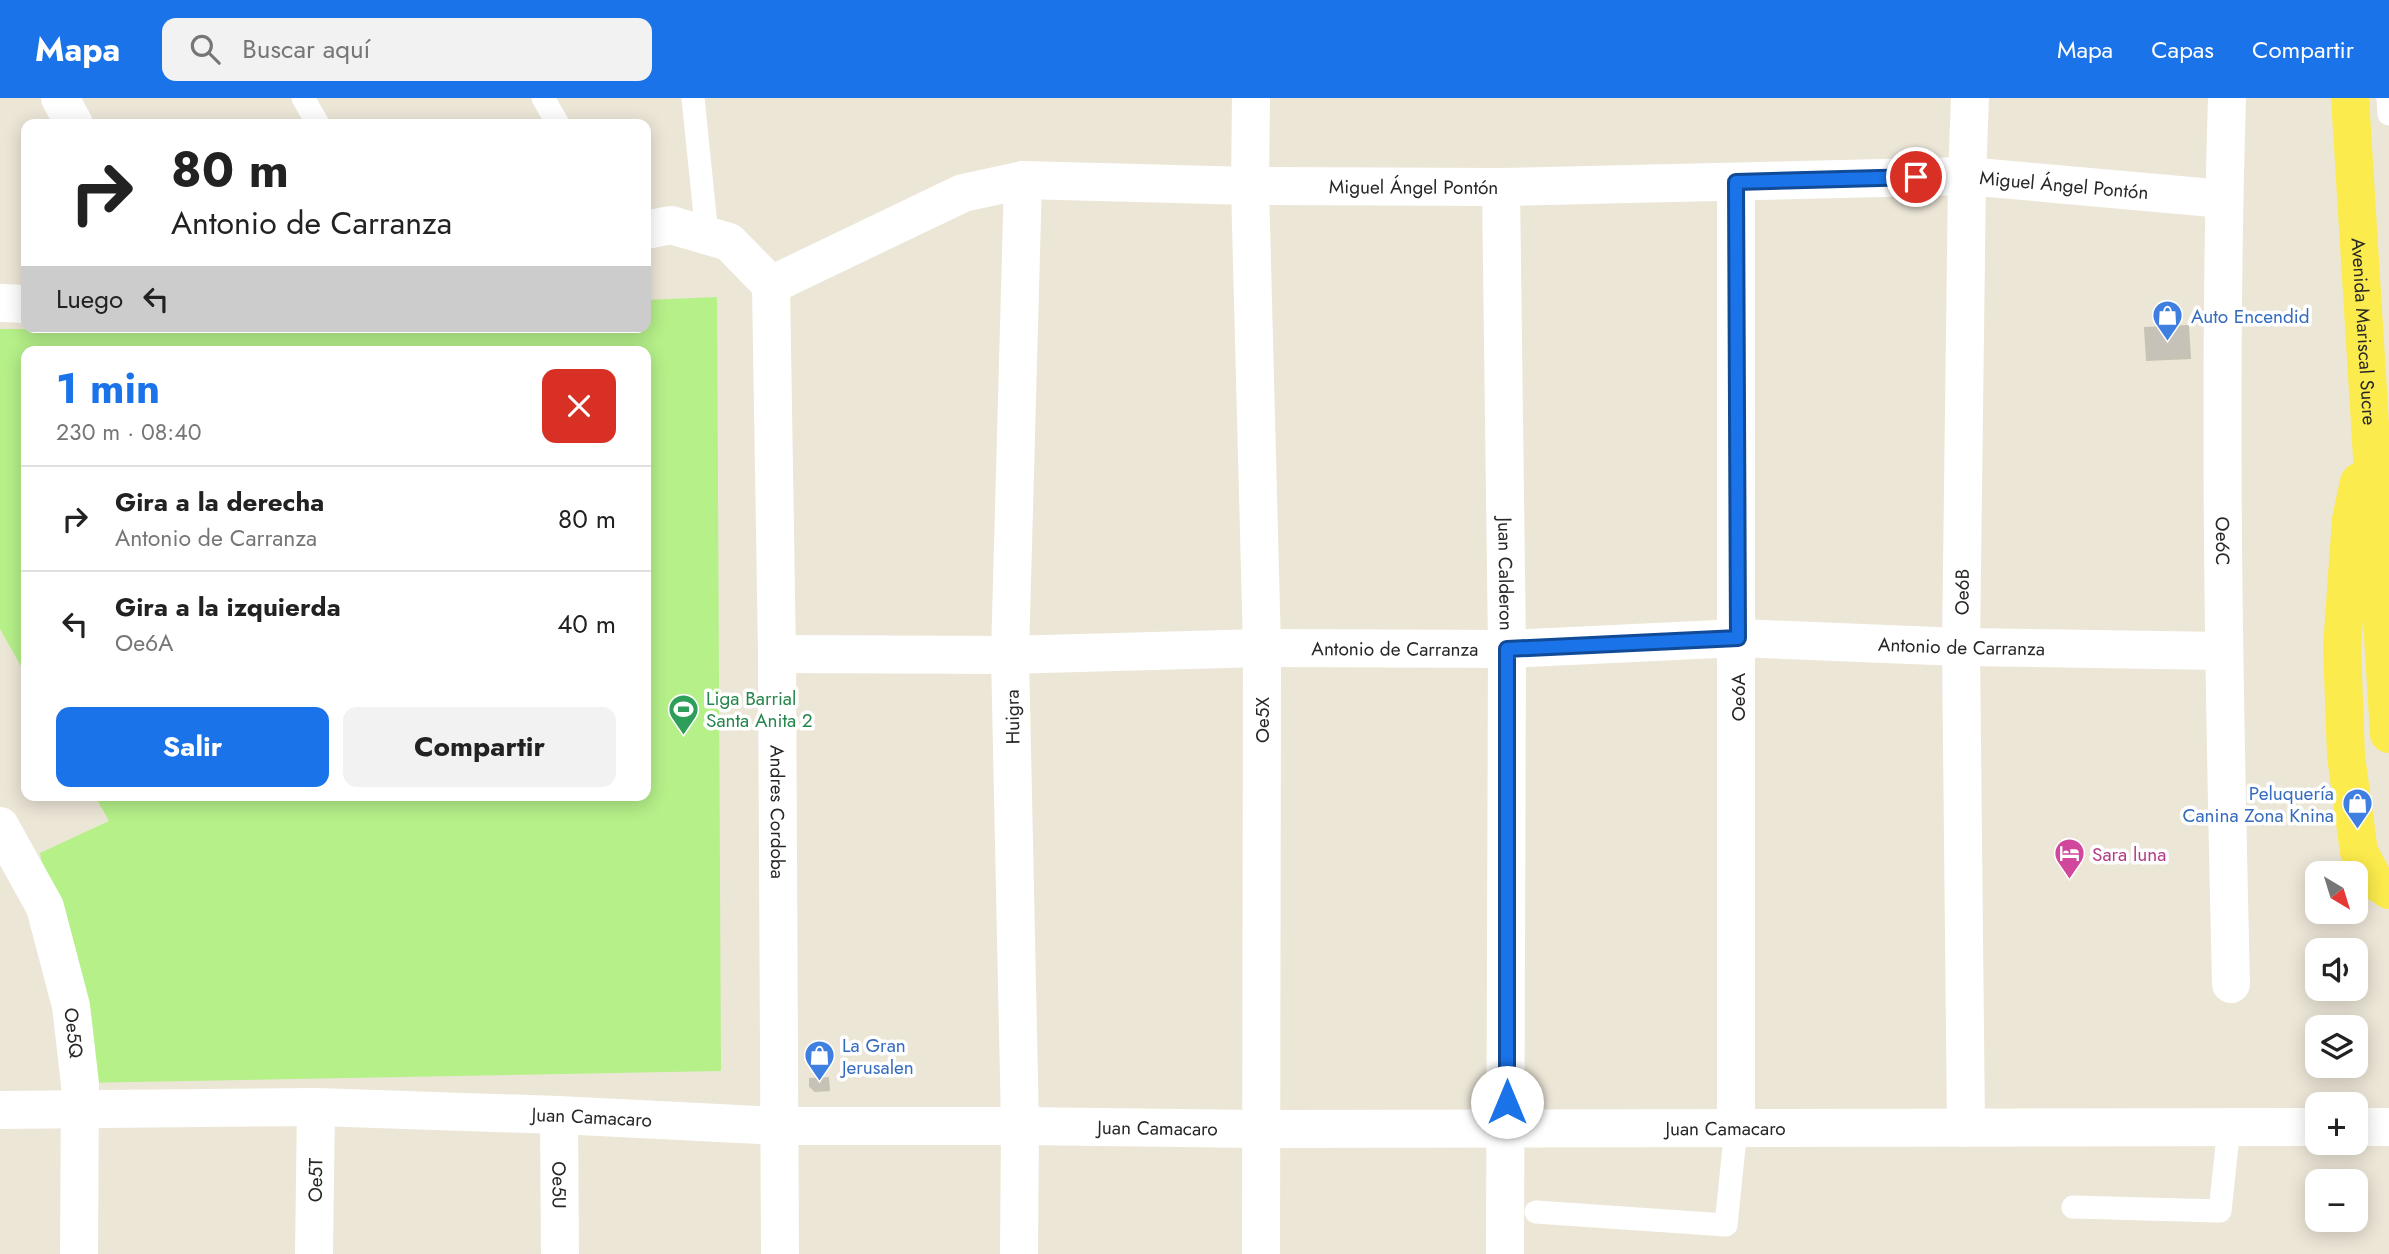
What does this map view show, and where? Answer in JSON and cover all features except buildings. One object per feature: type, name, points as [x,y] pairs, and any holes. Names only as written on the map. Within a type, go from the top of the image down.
[{"type":"main road","name":"Avenida Mariscal Sucre","points":[[2350,98],[2389,734]]},
{"type":"main road","points":[[2371,440],[2360,473],[2351,519],[2342,647],[2346,756],[2360,852],[2374,880],[2389,890]]},
{"type":"street","points":[[60,98],[71,119]]},
{"type":"street","name":"Oe5X","points":[[1251,98],[1262,648],[1261,1254]]},
{"type":"street","name":"Oe6B","points":[[1966,1128],[1961,647],[1970,98]]},
{"type":"street","name":"Oe6C","points":[[2227,98],[2224,199],[2223,651],[2231,984]]},
{"type":"street","name":"Miguel Ángel Pontón","points":[[771,285],[963,193],[1023,180],[1251,186],[1501,187],[1967,176],[2224,199]]},
{"type":"street","name":"Huigra","points":[[1019,1254],[1020,1126],[1010,655],[1023,180]]},
{"type":"street","name":"Oe6A","points":[[1736,182],[1736,1128]]},
{"type":"street","name":"Juan Calderon","points":[[1501,187],[1507,649],[1505,1254]]},
{"type":"street","points":[[651,229],[671,225],[729,242],[771,285]]},
{"type":"street","name":"Andres Cordoba","points":[[771,285],[777,654],[780,1254]]},
{"type":"street","points":[[0,303],[21,304]]},
{"type":"street","name":"Antonio de Carranza","points":[[777,654],[1010,655],[1262,648],[1507,649],[1738,638],[1961,647],[2223,651]]},
{"type":"street","name":"Oe5Q","points":[[0,826],[45,907],[67,984],[80,1084],[79,1254]]},
{"type":"street","name":"Juan Camacaro","points":[[0,1110],[316,1107],[778,1126],[1260,1129],[2305,1127]]},
{"type":"street","name":"Oe5T","points":[[314,1254],[316,1107]]},
{"type":"street","name":"Oe5U","points":[[559,1115],[560,1254]]},
{"type":"street","points":[[2368,1126],[2389,1127]]},
{"type":"lane","points":[[303,98],[315,119]]},
{"type":"lane","points":[[543,98],[555,119]]},
{"type":"lane","points":[[694,98],[707,235]]},
{"type":"lane","points":[[2388,98],[2389,114]]},
{"type":"lane","points":[[2073,1207],[2220,1211],[2229,1127]]},
{"type":"lane","points":[[1536,1212],[1726,1225],[1736,1128]]},
{"type":"green space","name":"Liga Barrial Santa Anita 2","points":[[717,297],[721,1071],[79,1083],[40,853],[109,821],[98,801],[651,801],[651,346],[21,346],[21,666],[0,629],[0,329],[21,329],[21,333],[651,333],[651,300]]},
{"type":"place","name":"Auto Encendid","points":[[2168,343]]},
{"type":"place","name":"Liga Barrial Santa Anita 2","points":[[683,736]]},
{"type":"place","name":"Peluquería Canina Zona Knina","points":[[2357,831]]},
{"type":"place","name":"Sara luna","points":[[2069,881]]},
{"type":"place","name":"La Gran Jerusalen","points":[[819,1083]]},
{"type":"route","points":[[1507,1102],[1507,649],[1738,638],[1736,182],[1916,177]]}]
